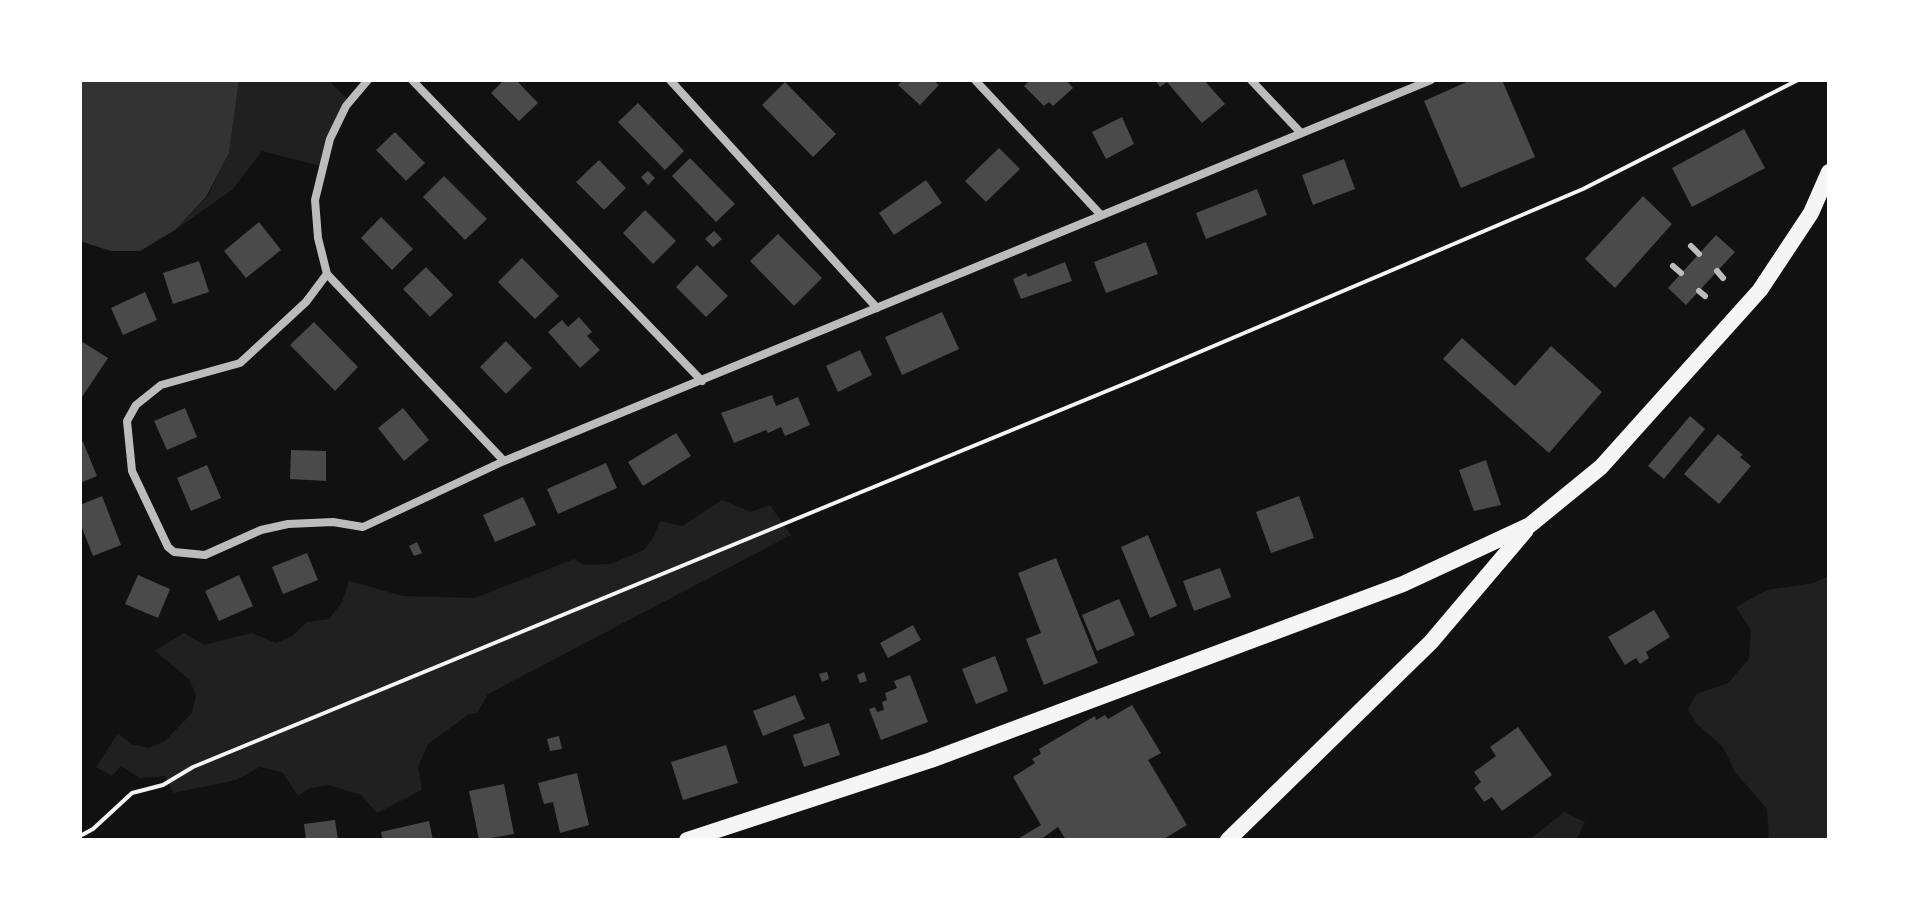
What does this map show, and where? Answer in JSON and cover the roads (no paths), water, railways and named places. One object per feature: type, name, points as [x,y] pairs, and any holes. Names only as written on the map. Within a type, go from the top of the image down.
[{"type":"main road","points":[[1228,840],[1431,642],[1530,525],[1601,467],[1760,290],[1811,213],[1828,175]]},
{"type":"main road","points":[[687,840],[931,760],[1417,578],[1530,525]]},
{"type":"street","points":[[368,80],[355,93],[334,129],[315,200],[318,238],[327,274],[504,461]]},
{"type":"street","points":[[412,80],[702,381]]},
{"type":"street","points":[[670,80],[877,308]]},
{"type":"street","points":[[975,80],[1100,214]]},
{"type":"street","points":[[1251,80],[1300,132]]},
{"type":"street","points":[[327,274],[306,302],[240,363],[161,385],[132,412],[126,433],[132,471],[168,547],[183,555],[205,555],[261,530],[288,524],[333,522],[363,527],[504,461],[1431,80]]},
{"type":"lane","points":[[1691,246],[1699,254]]},
{"type":"lane","points":[[1673,266],[1681,273]]},
{"type":"lane","points":[[1717,271],[1723,278]]}]
